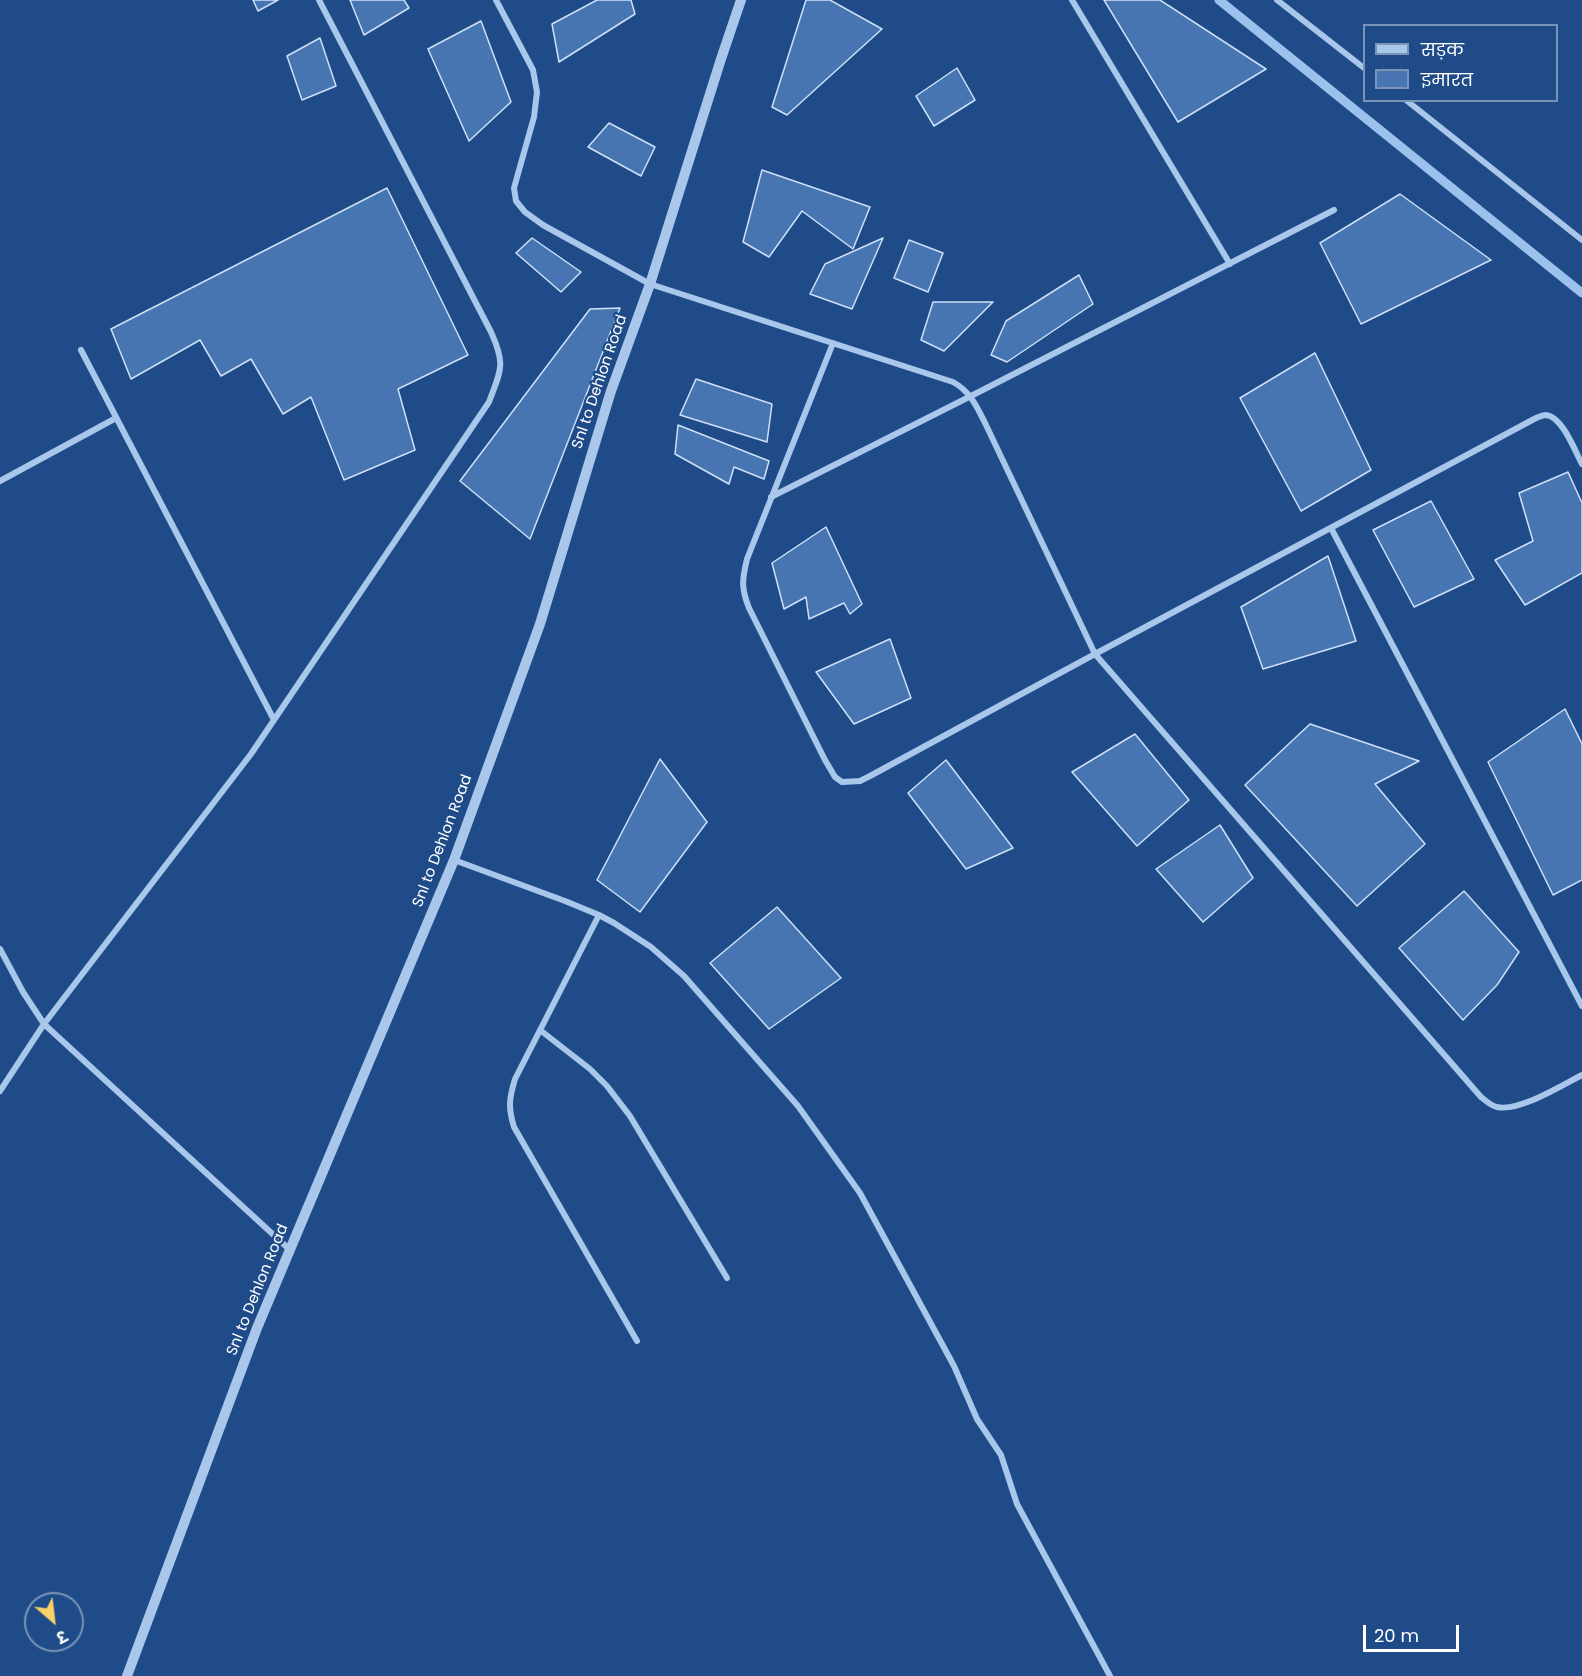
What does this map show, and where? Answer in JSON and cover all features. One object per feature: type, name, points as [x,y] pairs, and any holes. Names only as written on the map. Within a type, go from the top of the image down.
[{"type":"street","points":[[0,1091],[45,1024],[251,754],[489,402],[501,371],[500,350],[319,0]]},
{"type":"street","points":[[496,0],[533,70],[537,92],[534,117],[514,188],[516,201],[525,212],[543,225],[650,284],[954,382],[960,386],[971,396],[986,425],[1095,654],[1480,1097],[1494,1107],[1521,1106],[1582,1076]]},
{"type":"street","name":"Snl to Dehlon Road","points":[[127,1676],[257,1328],[454,860],[540,624],[611,391],[650,284],[741,0]]},
{"type":"street","points":[[1072,0],[1230,264]]},
{"type":"street","points":[[1277,0],[1363,66]]},
{"type":"street","points":[[1409,102],[1582,240]]},
{"type":"street","points":[[771,497],[1334,210]]},
{"type":"street","points":[[833,343],[747,559],[742,579],[742,592],[825,760],[835,777],[842,782],[860,781],[870,776],[1536,418],[1546,415],[1555,419],[1562,427],[1582,464]]},
{"type":"street","points":[[81,350],[274,720]]},
{"type":"street","points":[[0,481],[116,418]]},
{"type":"street","points":[[1331,528],[1582,1006]]},
{"type":"street","points":[[454,860],[599,915],[651,947],[684,976],[798,1106],[860,1193],[954,1366],[978,1419],[1001,1455],[1017,1504],[1110,1676]]},
{"type":"street","points":[[599,915],[515,1079],[510,1095],[509,1110],[514,1127],[637,1341]]},
{"type":"street","points":[[0,949],[23,992],[45,1024],[290,1250]]},
{"type":"street","points":[[540,1030],[607,1086],[630,1116],[727,1278]]},
{"type":"building","points":[[253,0],[278,0],[258,11]]},
{"type":"building","points":[[350,0],[404,0],[409,8],[364,35]]},
{"type":"building","points":[[597,0],[631,0],[635,14],[559,62],[552,24]]},
{"type":"building","points":[[806,0],[830,0],[882,29],[787,115],[772,107]]},
{"type":"building","points":[[1104,0],[1160,0],[1266,69],[1178,122]]},
{"type":"building","points":[[481,21],[511,102],[469,141],[428,49]]},
{"type":"building","points":[[320,38],[336,86],[302,100],[287,56]]},
{"type":"building","points":[[957,68],[975,100],[934,126],[916,96]]},
{"type":"building","points":[[609,123],[655,147],[641,176],[588,147]]},
{"type":"building","points":[[762,170],[870,207],[853,249],[802,211],[769,257],[743,242]]},
{"type":"building","points":[[387,188],[468,355],[398,389],[415,450],[344,480],[311,397],[283,414],[251,359],[221,376],[200,340],[131,379],[111,329]]},
{"type":"building","points":[[1400,194],[1491,260],[1361,324],[1320,243]]},
{"type":"building","points":[[532,238],[581,272],[561,292],[516,253]]},
{"type":"building","points":[[883,238],[852,309],[810,294],[825,264]]},
{"type":"building","points":[[909,240],[943,253],[928,292],[894,278]]},
{"type":"building","points":[[1079,275],[1093,304],[1007,362],[991,355],[1006,321]]},
{"type":"building","points":[[933,302],[993,302],[944,351],[921,340]]},
{"type":"building","points":[[620,308],[530,539],[460,481],[590,309]]},
{"type":"building","points":[[1315,353],[1371,470],[1301,511],[1240,398]]},
{"type":"building","points":[[696,379],[772,404],[767,442],[680,415]]},
{"type":"building","points":[[678,425],[769,461],[764,479],[734,467],[729,484],[675,454]]},
{"type":"building","points":[[1568,472],[1582,503],[1582,573],[1525,605],[1495,560],[1533,541],[1519,493]]},
{"type":"building","points":[[1431,501],[1474,579],[1414,607],[1373,530]]},
{"type":"building","points":[[826,527],[862,604],[850,614],[844,603],[809,619],[806,597],[784,609],[772,563]]},
{"type":"building","points":[[1328,556],[1356,641],[1263,669],[1241,607]]},
{"type":"building","points":[[890,639],[911,698],[854,724],[816,672]]},
{"type":"building","points":[[1565,709],[1582,744],[1582,880],[1553,895],[1488,762]]},
{"type":"building","points":[[1310,724],[1419,761],[1375,784],[1425,844],[1357,906],[1245,785]]},
{"type":"building","points":[[1135,734],[1189,800],[1137,846],[1072,772]]},
{"type":"building","points":[[660,759],[707,822],[640,912],[597,880]]},
{"type":"building","points":[[946,760],[1013,848],[966,869],[908,793]]},
{"type":"building","points":[[1220,825],[1253,878],[1203,922],[1156,869]]},
{"type":"building","points":[[1464,891],[1519,952],[1497,985],[1463,1020],[1399,948]]},
{"type":"building","points":[[777,907],[841,978],[769,1029],[710,963]]},
{"type":"waterway","points":[[1219,0],[1582,293]]}]
